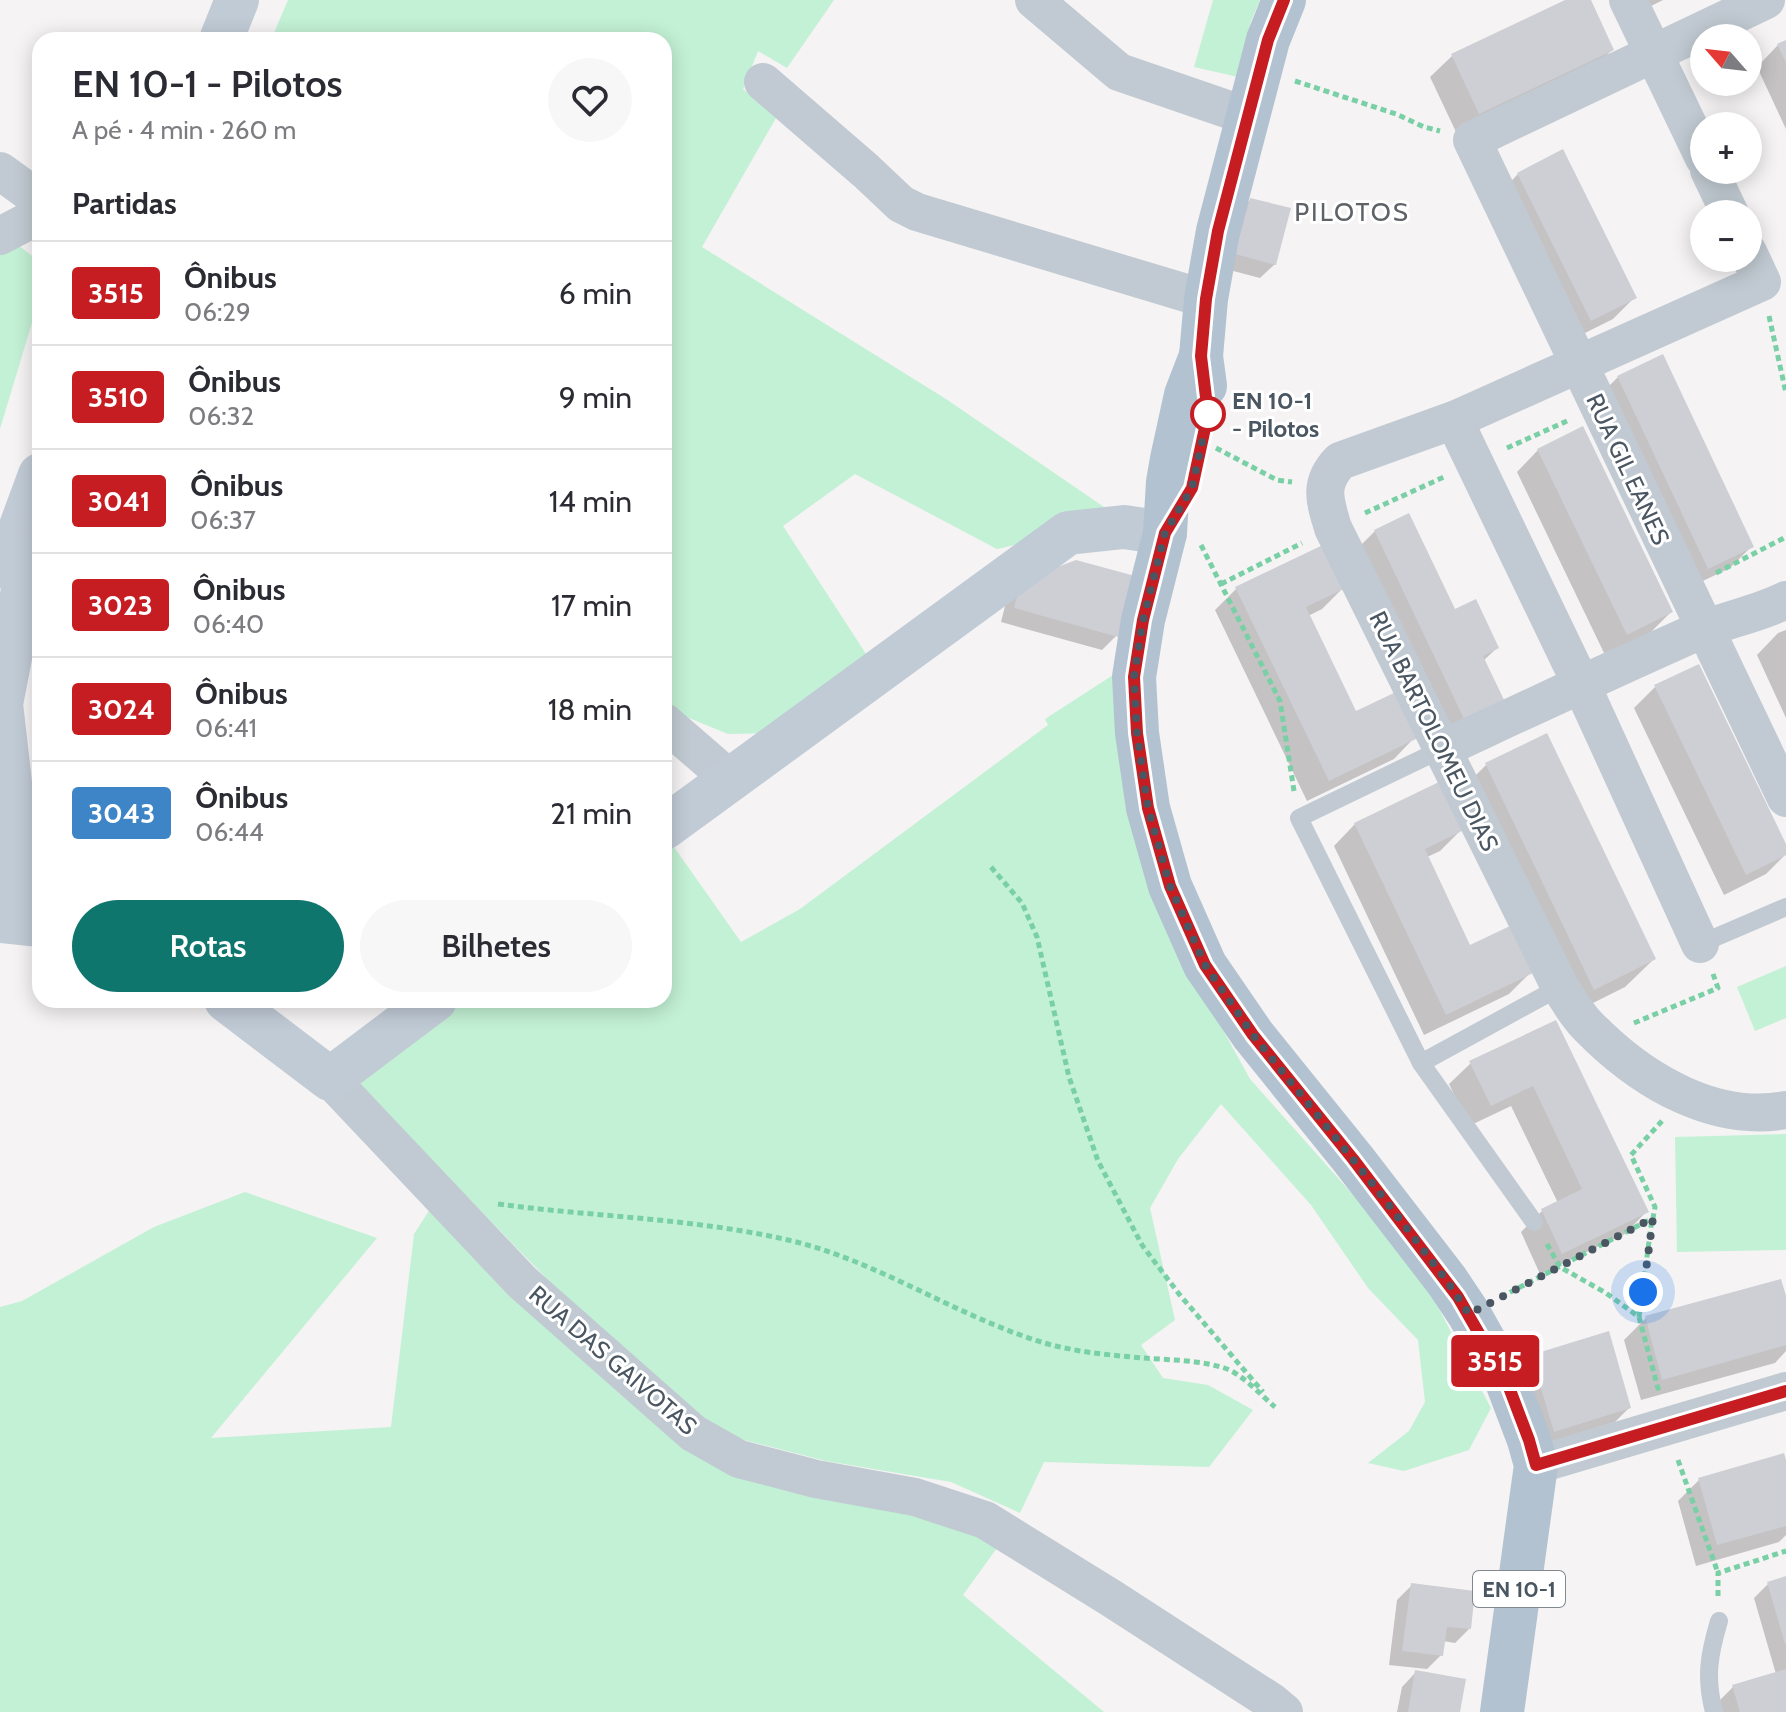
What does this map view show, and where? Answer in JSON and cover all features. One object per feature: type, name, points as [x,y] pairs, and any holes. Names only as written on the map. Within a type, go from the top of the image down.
[{"type":"main road","name":"EN 10-1","points":[[1284,0],[1268,40],[1218,231],[1206,299],[1201,356],[1186,395],[1168,482],[1180,533],[1143,620],[1134,677],[1137,733],[1148,808],[1170,886],[1205,965],[1253,1035],[1447,1281],[1507,1382],[1529,1440],[1536,1465],[1502,1712]]},
{"type":"street","points":[[200,32],[213,0]]},
{"type":"street","points":[[224,32],[237,0]]},
{"type":"street","points":[[1628,0],[1690,129]]},
{"type":"street","points":[[1472,140],[1766,0]]},
{"type":"street","points":[[1036,1],[1119,72],[1247,116]]},
{"type":"street","points":[[763,82],[901,204],[917,212],[1206,299]]},
{"type":"street","name":"RUA GIL EANES","points":[[1472,140],[1786,798]]},
{"type":"street","points":[[0,171],[32,194]]},
{"type":"street","points":[[0,236],[32,219]]},
{"type":"street","points":[[1325,487],[1330,472],[1340,461],[1454,420],[1578,363],[1746,272]]},
{"type":"street","points":[[1454,420],[1581,684],[1700,944]]},
{"type":"street","name":"RUA BARTOLOMEU DIAS","points":[[1325,487],[1333,528],[1560,987],[1581,1019],[1615,1053],[1653,1080],[1685,1095],[1719,1108],[1768,1114],[1786,1110]]},
{"type":"street","points":[[0,582],[32,496]]},
{"type":"street","points":[[672,822],[1068,533],[1124,527],[1180,533]]},
{"type":"street","points":[[0,914],[14,892],[22,851],[1,704],[23,590],[32,562]]},
{"type":"street","points":[[1442,749],[1704,629],[1768,610],[1786,600]]},
{"type":"street","points":[[672,729],[730,779]]},
{"type":"street","points":[[0,921],[32,924]]},
{"type":"street","name":"RUA DAS GAIVOTAS","points":[[237,1008],[330,1079],[522,1282],[693,1433],[739,1459],[816,1479],[915,1497],[985,1520],[1111,1598],[1268,1709]]},
{"type":"street","points":[[330,1079],[424,1008]]},
{"type":"street","points":[[1536,1465],[1786,1391]]},
{"type":"lane","points":[[1442,749],[1299,818],[1421,1063],[1534,1222]]},
{"type":"lane","points":[[1700,944],[1786,907]]},
{"type":"lane","points":[[1421,1063],[1560,987]]},
{"type":"lane","points":[[1714,1712],[1708,1689],[1709,1656],[1719,1621]]},
{"type":"path","points":[[1260,70],[1396,114],[1424,127],[1472,140]]},
{"type":"path","points":[[1756,272],[1786,393]]},
{"type":"path","points":[[1221,584],[1333,528],[1599,407]]},
{"type":"path","points":[[1213,456],[1216,446],[1277,480],[1325,487]]},
{"type":"path","points":[[1180,533],[1221,584],[1280,701],[1299,818]]},
{"type":"path","points":[[1685,588],[1786,537]]},
{"type":"path","points":[[441,1196],[696,1225],[788,1240],[843,1258],[986,1323],[1044,1343],[1092,1353],[1182,1360],[1229,1369],[1275,1407],[1179,1294],[1142,1245],[1098,1161],[1069,1077],[1037,937],[1022,903],[991,867]]},
{"type":"path","points":[[1600,1038],[1718,988],[1700,944]]},
{"type":"path","points":[[1639,1317],[1655,1207],[1631,1155],[1685,1095]]},
{"type":"path","points":[[1469,1314],[1653,1218]]},
{"type":"path","points":[[1719,1621],[1718,1573],[1786,1551]]},
{"type":"green space","points":[[288,0],[834,0],[787,68],[758,51],[743,89],[776,118],[702,247],[946,399],[1104,507],[1033,541],[997,549],[855,474],[783,526],[868,657],[771,733],[728,734],[684,716],[672,706],[672,32],[274,32]]},
{"type":"green space","points":[[1213,0],[1260,0],[1251,21],[1238,77],[1194,67]]},
{"type":"green space","points":[[0,231],[32,256],[32,323],[0,429]]},
{"type":"green space","points":[[1127,666],[1185,961],[1250,1079],[1417,1267],[1491,1408],[1469,1450],[1404,1471],[1368,1463],[1409,1431],[1425,1402],[1418,1340],[1368,1288],[1311,1205],[1221,1104],[1178,1159],[1150,1208],[1175,1320],[1141,1345],[1163,1378],[1208,1385],[1253,1410],[1209,1467],[1044,1462],[1020,1513],[951,1482],[826,1461],[721,1434],[630,1364],[354,1081],[450,1008],[672,1008],[672,844],[741,942],[800,909],[1048,725],[1045,719]]},
{"type":"green space","points":[[1786,966],[1786,1018],[1755,1031],[1737,987]]},
{"type":"green space","points":[[1786,1134],[1786,1250],[1677,1252],[1675,1137]]},
{"type":"green space","points":[[245,1192],[377,1238],[211,1438],[391,1427],[414,1234],[432,1206],[644,1412],[879,1502],[1002,1541],[963,1595],[1104,1712],[0,1712],[0,1307],[22,1301],[154,1227]]},
{"type":"building","points":[[1565,0],[1591,0],[1614,50],[1479,114],[1451,54]]},
{"type":"building","points":[[1786,40],[1786,63],[1777,44]]},
{"type":"building","points":[[1563,149],[1637,298],[1591,321],[1517,173]]},
{"type":"building","points":[[1250,198],[1291,208],[1276,265],[1235,254]]},
{"type":"building","points":[[1663,354],[1754,547],[1708,569],[1617,376]]},
{"type":"building","points":[[1583,426],[1673,612],[1627,635],[1537,449]]},
{"type":"building","points":[[1409,513],[1455,609],[1476,599],[1499,648],[1483,656],[1505,702],[1465,721],[1374,530]]},
{"type":"building","points":[[1325,544],[1346,588],[1306,607],[1356,711],[1396,692],[1418,738],[1329,781],[1235,587]]},
{"type":"building","points":[[1076,560],[1135,576],[1118,637],[1014,608],[1020,585]]},
{"type":"building","points":[[1699,664],[1786,844],[1786,855],[1746,875],[1654,685]]},
{"type":"building","points":[[1547,733],[1656,959],[1594,990],[1485,763]]},
{"type":"building","points":[[1441,781],[1464,830],[1425,849],[1470,945],[1510,926],[1533,973],[1446,1015],[1354,823]]},
{"type":"building","points":[[1556,1020],[1649,1212],[1562,1254],[1541,1209],[1582,1189],[1533,1086],[1491,1106],[1469,1061]]},
{"type":"building","points":[[1781,1279],[1786,1296],[1786,1345],[1662,1380],[1645,1316]]},
{"type":"building","points":[[1609,1331],[1631,1408],[1554,1432],[1531,1355]]},
{"type":"building","points":[[1784,1453],[1786,1526],[1717,1545],[1698,1478]]},
{"type":"building","points":[[1786,1576],[1786,1644],[1785,1644],[1767,1582]]},
{"type":"building","points":[[1411,1583],[1475,1591],[1471,1629],[1447,1627],[1443,1656],[1402,1651]]},
{"type":"building","points":[[1786,1669],[1786,1712],[1740,1712],[1732,1685]]},
{"type":"building","points":[[1415,1670],[1466,1679],[1460,1712],[1408,1712]]},
{"type":"bus line","name":"3515","points":[[1284,0],[1268,40],[1218,231],[1206,299],[1201,356],[1208,414],[1192,488],[1165,533],[1143,620],[1134,677],[1137,733],[1148,808],[1170,886],[1205,965],[1253,1035],[1372,1183],[1469,1314],[1507,1382],[1536,1465],[1786,1391]]},
{"type":"place","name":"EN 10-1 - Pilotos","points":[[1208,414]]},
{"type":"district","name":"PILOTOS","points":[[1352,212]]},
{"type":"route","points":[[1208,414],[1192,488],[1165,533],[1143,620],[1134,677],[1137,733],[1148,808],[1170,886],[1205,965],[1253,1035],[1372,1183],[1469,1314],[1653,1218],[1643,1292]]}]
